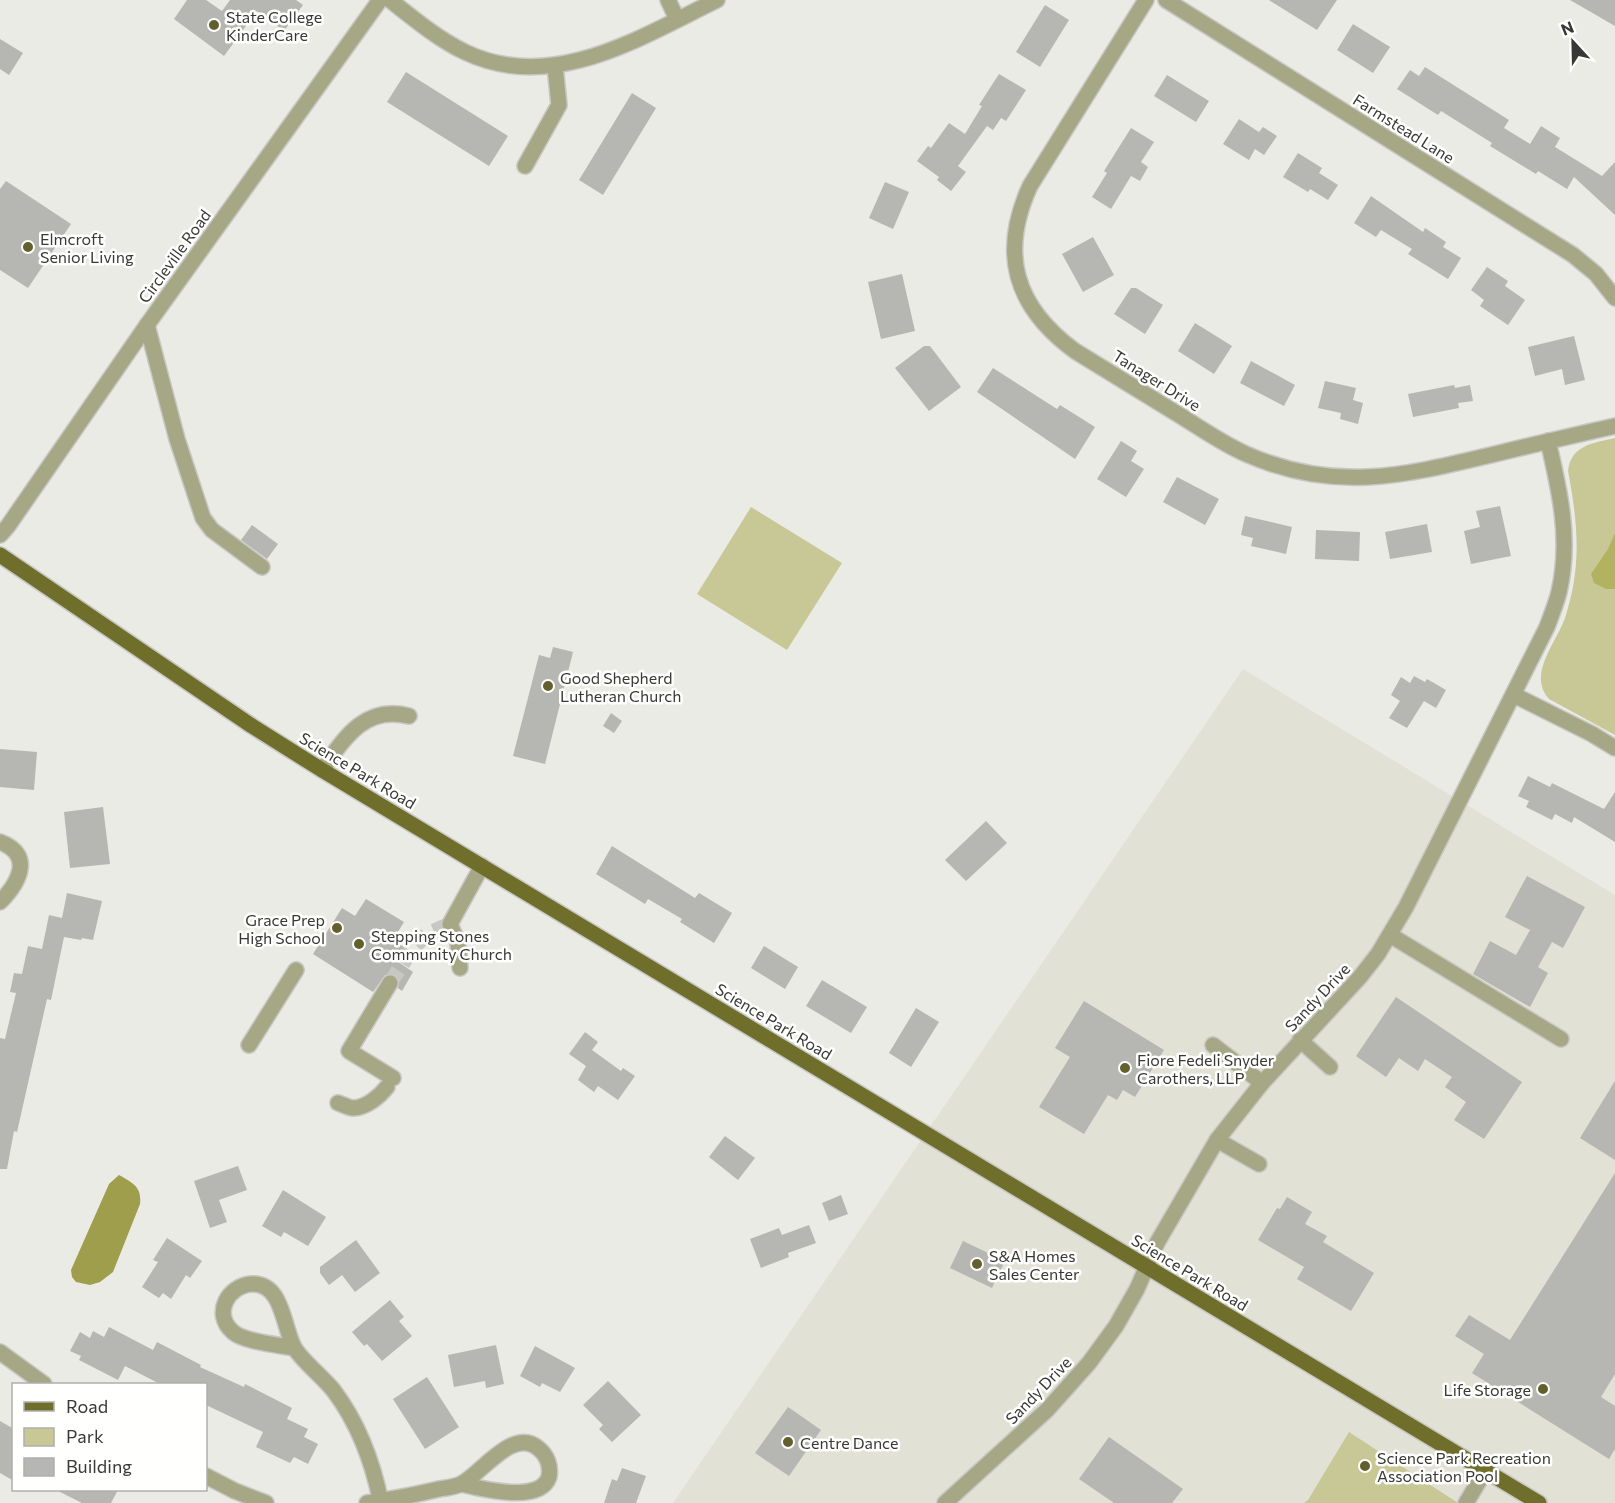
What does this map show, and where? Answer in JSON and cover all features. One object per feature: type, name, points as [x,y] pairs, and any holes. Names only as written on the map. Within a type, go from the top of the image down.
[{"type":"main road","name":"Science Park Road","points":[[0,555],[252,726],[322,770],[1539,1503]]},
{"type":"street","name":"Circleville Road","points":[[0,535],[380,0]]},
{"type":"street","points":[[390,0],[442,40],[467,53],[494,63],[555,66],[584,61],[610,52],[717,0]]},
{"type":"street","points":[[668,0],[677,19]]},
{"type":"street","name":"Tanager Drive","points":[[1146,0],[1030,186],[1021,207],[1014,253],[1018,277],[1038,319],[1054,335],[1075,351],[1221,441],[1279,466],[1313,474],[1347,478],[1389,476],[1427,470],[1615,426]]},
{"type":"street","name":"Farmstead Lane","points":[[1166,0],[1573,255],[1596,274],[1615,298]]},
{"type":"street","points":[[525,166],[559,105],[555,66]]},
{"type":"street","points":[[147,325],[177,440],[202,518],[212,530],[262,567]]},
{"type":"street","name":"Sandy Drive","points":[[945,1503],[1047,1410],[1070,1386],[1116,1326],[1137,1289],[1157,1243],[1217,1140],[1262,1083],[1360,977],[1390,935],[1514,695],[1547,627],[1559,593],[1565,555],[1565,524],[1561,495],[1548,441]]},
{"type":"street","points":[[1514,695],[1615,748]]},
{"type":"street","points":[[322,770],[340,745],[361,723],[382,714],[397,713],[409,716]]},
{"type":"street","points":[[0,842],[14,851],[21,868],[20,877],[15,886],[0,902]]},
{"type":"street","points":[[460,968],[458,943],[450,924],[482,866]]},
{"type":"street","points":[[1390,935],[1561,1039]]},
{"type":"street","points":[[249,1045],[296,970]]},
{"type":"street","points":[[338,1103],[353,1108],[369,1103],[381,1095],[390,1083],[349,1051],[390,983]]},
{"type":"street","points":[[1300,1041],[1330,1067]]},
{"type":"street","points":[[1213,1045],[1262,1083]]},
{"type":"street","points":[[1217,1140],[1259,1164]]},
{"type":"street","points":[[294,1348],[242,1337],[233,1332],[224,1315],[224,1305],[228,1296],[236,1288],[247,1284],[268,1287],[274,1295],[294,1348],[334,1391],[363,1442],[375,1475],[376,1502],[461,1484],[525,1499],[540,1492],[546,1485],[550,1469],[547,1460],[537,1447],[528,1443],[519,1443],[498,1454],[461,1484]]},
{"type":"street","points":[[0,1352],[43,1383]]},
{"type":"street","points":[[1466,1503],[1485,1471]]},
{"type":"street","points":[[207,1477],[266,1503]]},
{"type":"shaded area","points":[[1615,533],[1615,589],[1606,589],[1594,583],[1591,574],[1608,549]]},
{"type":"shaded area","points":[[1243,669],[1615,895],[1615,1503],[673,1503]]},
{"type":"shaded area","points":[[119,1175],[138,1189],[140,1204],[113,1272],[100,1282],[90,1285],[76,1282],[71,1270],[109,1184]]},
{"type":"green space","points":[[1615,438],[1615,735],[1549,699],[1543,690],[1541,680],[1545,659],[1565,618],[1574,581],[1577,545],[1568,471],[1570,462],[1578,450]]},
{"type":"green space","points":[[751,507],[842,563],[787,650],[697,594]]},
{"type":"green space","name":"Science Park Recreation Association Pool","points":[[1349,1432],[1458,1503],[1304,1503]]},
{"type":"building","name":"State College KinderCare","points":[[187,0],[206,0],[222,11],[230,0],[296,0],[303,5],[284,31],[257,11],[224,56],[174,19]]},
{"type":"building","points":[[1269,0],[1337,0],[1317,30]]},
{"type":"building","points":[[1570,0],[1615,0],[1615,26]]},
{"type":"building","points":[[1045,5],[1069,20],[1040,67],[1016,52]]},
{"type":"building","points":[[1353,24],[1390,47],[1373,73],[1337,50]]},
{"type":"building","points":[[0,39],[23,53],[9,75],[0,69]]},
{"type":"building","points":[[1425,67],[1509,120],[1504,128],[1530,144],[1541,126],[1560,138],[1555,147],[1602,176],[1615,162],[1615,215],[1574,177],[1567,189],[1538,171],[1536,174],[1490,146],[1492,143],[1441,111],[1438,115],[1397,89],[1410,70],[1419,76]]},
{"type":"building","points":[[406,72],[508,136],[489,166],[387,102]]},
{"type":"building","points":[[999,74],[1026,90],[1006,121],[1001,118],[993,130],[987,126],[958,166],[966,172],[951,191],[937,180],[939,177],[917,161],[928,146],[931,148],[949,123],[965,134],[982,106],[979,105]]},
{"type":"building","points":[[1167,75],[1209,101],[1196,122],[1154,96]]},
{"type":"building","points":[[632,93],[656,108],[603,195],[579,180]]},
{"type":"building","points":[[1239,119],[1259,132],[1263,127],[1277,136],[1264,155],[1255,149],[1249,160],[1223,144]]},
{"type":"building","points":[[1131,128],[1154,142],[1141,162],[1148,167],[1140,181],[1131,176],[1111,209],[1092,197],[1107,173],[1104,171]]},
{"type":"building","points":[[1298,153],[1322,168],[1319,173],[1338,185],[1328,200],[1310,189],[1308,192],[1283,177]]},
{"type":"building","name":"Elmcroft Senior Living","points":[[6,181],[71,224],[28,288],[0,270],[0,189]]},
{"type":"building","points":[[885,182],[909,192],[893,229],[869,218]]},
{"type":"building","points":[[1371,196],[1423,232],[1425,228],[1446,242],[1443,247],[1461,258],[1448,279],[1408,254],[1412,249],[1381,230],[1376,237],[1354,223]]},
{"type":"building","points":[[1093,237],[1114,275],[1083,292],[1062,254]]},
{"type":"building","points":[[1487,267],[1508,281],[1505,286],[1525,300],[1508,325],[1480,306],[1484,300],[1471,290]]},
{"type":"building","points":[[902,274],[915,331],[881,339],[868,282]]},
{"type":"building","points":[[1131,288],[1136,288],[1163,305],[1145,334],[1114,314]]},
{"type":"building","points":[[1195,323],[1232,346],[1214,374],[1178,351]]},
{"type":"building","points":[[1574,336],[1585,380],[1565,385],[1562,369],[1535,376],[1528,347]]},
{"type":"building","points":[[924,346],[930,346],[961,387],[929,411],[895,368]]},
{"type":"building","points":[[1251,361],[1295,385],[1284,406],[1240,383]]},
{"type":"building","points":[[993,368],[1057,409],[1060,405],[1095,427],[1075,459],[977,392]]},
{"type":"building","points":[[1325,381],[1356,388],[1353,400],[1363,403],[1358,424],[1340,419],[1341,413],[1318,408]]},
{"type":"building","points":[[1454,385],[1455,388],[1470,385],[1473,401],[1458,403],[1459,408],[1413,417],[1408,394]]},
{"type":"building","points":[[1121,441],[1137,451],[1131,461],[1144,469],[1126,497],[1097,479]]},
{"type":"building","points":[[1177,477],[1219,499],[1205,525],[1163,502]]},
{"type":"building","points":[[1500,506],[1511,556],[1471,564],[1464,531],[1480,527],[1476,511]]},
{"type":"building","points":[[1245,516],[1292,527],[1286,554],[1251,546],[1253,538],[1241,535]]},
{"type":"building","points":[[1427,524],[1432,552],[1390,559],[1385,532]]},
{"type":"building","points":[[252,525],[278,544],[267,559],[241,540]]},
{"type":"building","points":[[1316,530],[1360,532],[1359,561],[1315,559]]},
{"type":"building","name":"Good Shepherd Lutheran Church","points":[[553,647],[573,652],[545,764],[513,756],[539,655],[550,658]]},
{"type":"building","points":[[1414,676],[1425,682],[1427,679],[1446,690],[1436,708],[1424,701],[1407,728],[1389,718],[1400,701],[1391,695],[1401,677],[1410,683]]},
{"type":"building","points":[[611,713],[622,721],[614,733],[603,726]]},
{"type":"building","points":[[0,749],[37,752],[34,790],[0,787]]},
{"type":"building","points":[[1528,776],[1550,787],[1552,783],[1604,809],[1615,792],[1615,842],[1574,817],[1572,823],[1555,814],[1552,820],[1526,807],[1529,801],[1518,796]]},
{"type":"building","points":[[103,807],[110,864],[70,868],[64,812]]},
{"type":"building","points":[[986,821],[1007,843],[966,881],[945,860]]},
{"type":"building","points":[[612,846],[695,898],[699,893],[732,913],[714,943],[680,922],[682,919],[648,899],[645,904],[596,874]]},
{"type":"building","points":[[1527,876],[1585,907],[1563,948],[1552,942],[1538,967],[1548,973],[1530,1007],[1473,974],[1490,941],[1516,955],[1530,930],[1505,917]]},
{"type":"building","points":[[67,893],[102,901],[93,940],[64,937],[51,1000],[47,999],[17,1132],[14,1131],[7,1169],[0,1169],[0,1038],[5,1039],[16,993],[10,992],[14,973],[22,974],[28,946],[42,949],[49,915],[62,918]]},
{"type":"building","name":"Stepping Stones Community Church","points":[[366,899],[404,922],[393,940],[405,948],[397,961],[413,972],[402,991],[398,988],[399,979],[394,974],[385,975],[373,992],[313,954],[342,908],[355,916]]},
{"type":"building","points":[[764,946],[798,967],[785,989],[751,968]]},
{"type":"building","points":[[822,980],[867,1007],[851,1033],[806,1006]]},
{"type":"building","points":[[1396,997],[1522,1082],[1484,1139],[1454,1120],[1466,1102],[1445,1087],[1452,1077],[1425,1059],[1418,1071],[1399,1058],[1386,1077],[1356,1056]]},
{"type":"building","points":[[1084,1001],[1164,1050],[1135,1097],[1123,1090],[1117,1100],[1108,1095],[1084,1134],[1039,1107],[1070,1057],[1055,1048]]},
{"type":"building","points":[[916,1008],[939,1022],[911,1067],[889,1053]]},
{"type":"building","points":[[585,1032],[598,1042],[592,1050],[621,1071],[623,1068],[635,1076],[618,1100],[598,1086],[594,1092],[578,1080],[586,1066],[569,1054]]},
{"type":"building","points":[[1615,1081],[1615,1160],[1580,1138]]},
{"type":"building","points":[[725,1136],[755,1158],[738,1180],[709,1157]]},
{"type":"building","points":[[238,1166],[247,1190],[219,1200],[227,1222],[210,1228],[194,1181]]},
{"type":"building","points":[[1615,1173],[1615,1374],[1601,1397],[1615,1406],[1615,1449],[1609,1459],[1472,1373],[1484,1354],[1455,1336],[1469,1315],[1510,1340]]},
{"type":"building","points":[[283,1190],[326,1217],[308,1246],[284,1232],[281,1237],[262,1226]]},
{"type":"building","points":[[841,1195],[848,1214],[829,1221],[822,1203]]},
{"type":"building","points":[[1287,1197],[1312,1212],[1305,1224],[1327,1236],[1323,1242],[1374,1273],[1351,1311],[1297,1279],[1304,1267],[1258,1240],[1277,1208],[1280,1209]]},
{"type":"building","points":[[809,1225],[816,1243],[788,1253],[789,1257],[761,1268],[750,1239],[779,1228],[782,1235]]},
{"type":"building","points":[[167,1238],[202,1261],[190,1278],[186,1275],[171,1299],[163,1293],[159,1298],[142,1287],[158,1262],[153,1260]]},
{"type":"building","points":[[356,1240],[380,1273],[355,1292],[342,1275],[329,1285],[320,1273],[320,1267]]},
{"type":"building","name":"S&A Homes Sales Center","points":[[963,1241],[1005,1261],[992,1288],[950,1268]]},
{"type":"building","points":[[390,1300],[404,1317],[399,1321],[412,1336],[382,1361],[352,1332]]},
{"type":"building","points":[[109,1327],[153,1350],[157,1342],[201,1365],[200,1367],[244,1387],[245,1384],[292,1408],[287,1419],[308,1429],[304,1437],[318,1444],[308,1464],[294,1457],[290,1463],[256,1447],[263,1432],[207,1405],[207,1383],[158,1383],[125,1366],[118,1380],[79,1360],[81,1356],[70,1351],[80,1332],[90,1338],[93,1331],[104,1337]]},
{"type":"building","points":[[496,1345],[504,1384],[486,1388],[485,1381],[454,1387],[448,1355]]},
{"type":"building","points":[[535,1346],[575,1368],[560,1392],[542,1383],[540,1387],[520,1376]]},
{"type":"building","points":[[427,1377],[459,1427],[425,1449],[393,1399]]},
{"type":"building","points":[[608,1381],[641,1415],[612,1442],[599,1429],[603,1425],[583,1405]]},
{"type":"building","name":"Centre Dance","points":[[788,1407],[821,1430],[789,1476],[755,1453]]},
{"type":"building","points":[[0,1421],[12,1428],[12,1480],[0,1473]]},
{"type":"building","points":[[1109,1437],[1183,1489],[1172,1503],[1114,1503],[1079,1479]]},
{"type":"building","points":[[622,1468],[646,1476],[636,1503],[604,1503],[612,1479],[617,1481]]},
{"type":"building","points":[[58,1491],[117,1491],[111,1503],[82,1503]]},
{"type":"tunnel","points":[[390,983],[413,948],[427,934],[450,924]]},
{"type":"place","name":"State College KinderCare","points":[[214,25]]},
{"type":"place","name":"Elmcroft Senior Living","points":[[28,247]]},
{"type":"place","name":"Good Shepherd Lutheran Church","points":[[548,686]]},
{"type":"place","name":"Grace Prep High School","points":[[337,928]]},
{"type":"place","name":"Stepping Stones Community Church","points":[[359,944]]},
{"type":"place","name":"Fiore Fedeli Snyder Carothers, LLP","points":[[1125,1068]]},
{"type":"place","name":"S&A Homes Sales Center","points":[[977,1264]]},
{"type":"place","name":"Life Storage","points":[[1543,1389]]},
{"type":"place","name":"Centre Dance","points":[[788,1442]]},
{"type":"place","name":"Science Park Recreation Association Pool","points":[[1365,1466]]}]
